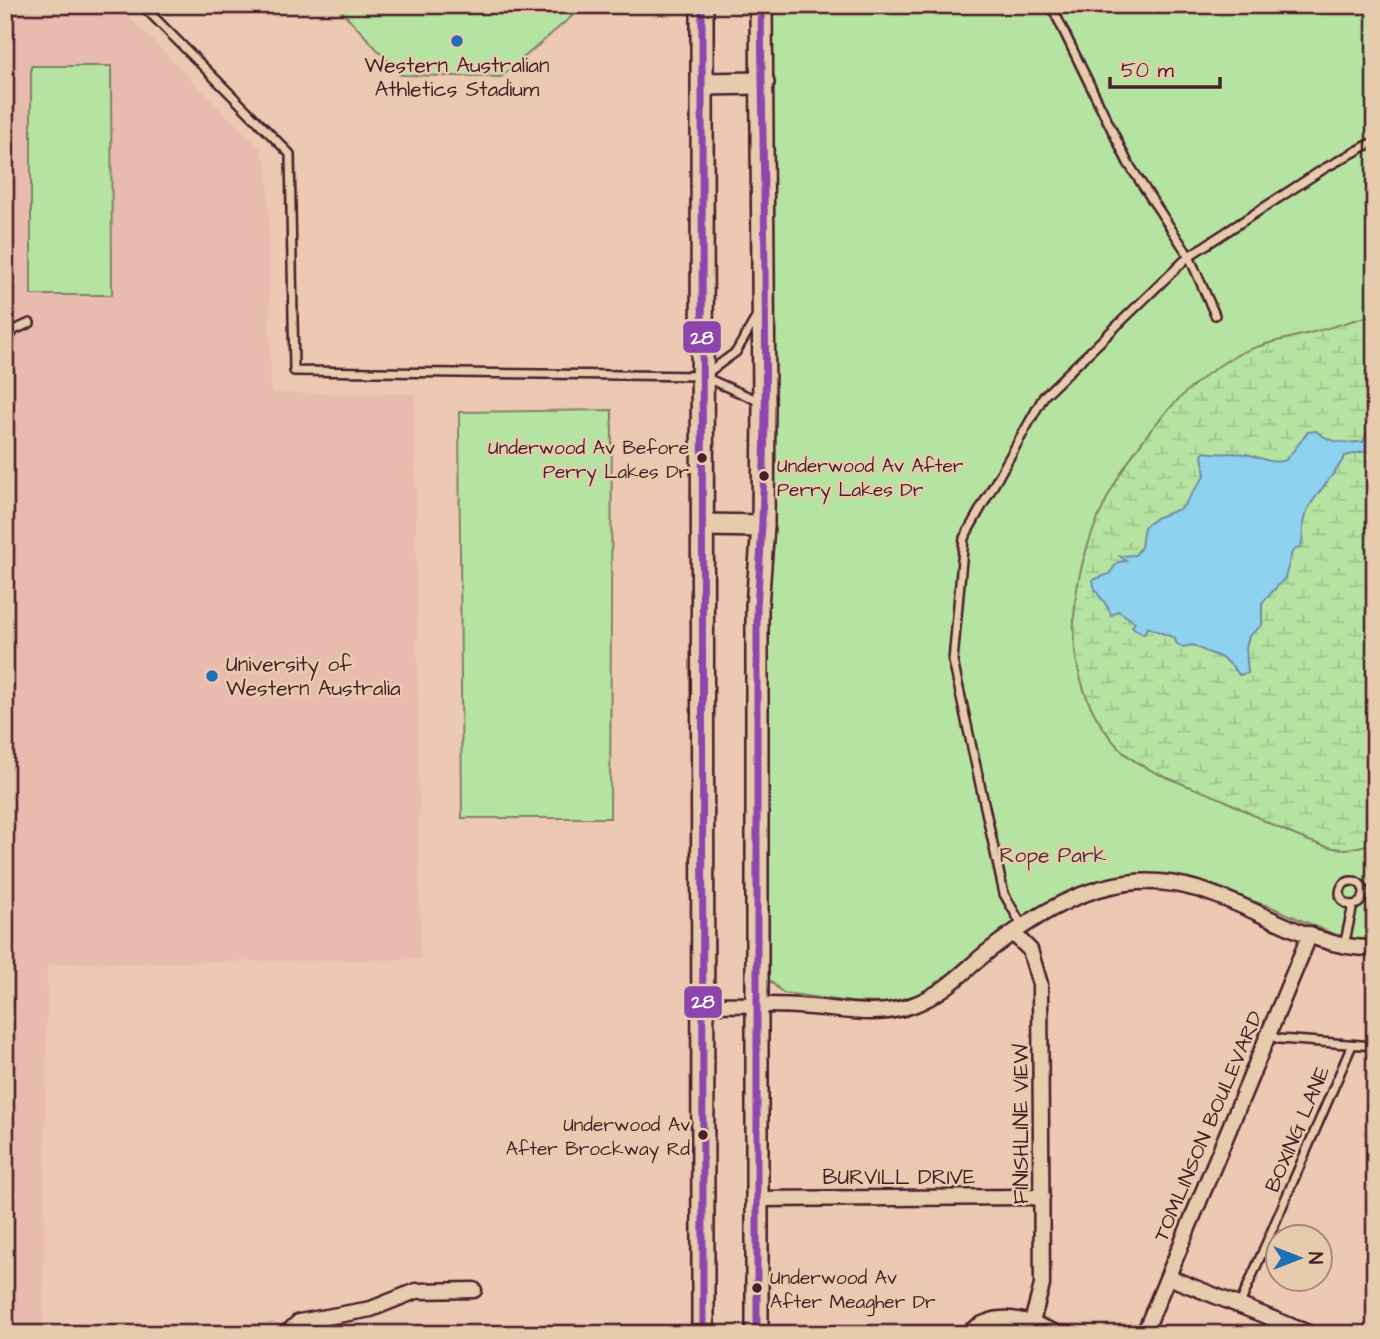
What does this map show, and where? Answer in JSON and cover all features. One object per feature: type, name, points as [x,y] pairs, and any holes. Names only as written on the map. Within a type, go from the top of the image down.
[{"type":"main road","points":[[702,5],[703,1334]]},
{"type":"main road","points":[[757,1334],[757,606],[762,526],[764,403],[761,5]]},
{"type":"main road","points":[[702,84],[763,83]]},
{"type":"main road","points":[[703,525],[762,526]]},
{"type":"street","points":[[703,1005],[757,1005],[868,1014],[892,1011],[932,997],[1018,930],[1074,897],[1106,887],[1143,881],[1210,892],[1344,946],[1375,948]]},
{"type":"street","name":"FINISHLINE VIEW","points":[[1018,930],[1030,950],[1040,984],[1042,1285],[1032,1322]]},
{"type":"street","name":"TOMLINSON BOULEVARD","points":[[1144,1334],[1310,934]]},
{"type":"street","name":"BURVILL DRIVE","points":[[757,1199],[1042,1197]]},
{"type":"street","points":[[1168,1277],[1311,1334]]},
{"type":"street","points":[[286,1334],[299,1322],[372,1309],[415,1291],[474,1290]]},
{"type":"street","points":[[967,1334],[983,1323],[1004,1316],[1032,1322],[1059,1334]]},
{"type":"lane","points":[[142,5],[290,155],[294,371],[702,376],[764,403]]},
{"type":"lane","points":[[1051,5],[1128,163],[1189,256],[1215,315]]},
{"type":"lane","points":[[1018,930],[1004,894],[953,661],[964,538],[1044,396],[1189,256],[1325,168],[1375,141]]},
{"type":"lane","points":[[702,376],[736,352],[750,332],[763,302]]},
{"type":"lane","points":[[5,345],[14,330],[30,323]]},
{"type":"lane","points":[[1344,946],[1353,905]]},
{"type":"lane","points":[[1269,1035],[1279,1039],[1375,1046]]},
{"type":"lane","name":"BOXING LANE","points":[[1240,1304],[1352,1045]]},
{"type":"shaded area","name":"University of Western Australia","points":[[5,5],[117,5],[260,149],[268,168],[271,393],[415,394],[420,959],[47,964],[43,1334],[5,1334]]},
{"type":"green space","name":"Western Australian Athletics Stadium","points":[[336,5],[585,5],[501,77],[401,75]]},
{"type":"green space","name":"Rope Park","points":[[771,5],[1375,5],[1375,940],[1347,940],[1269,906],[1166,875],[1121,876],[1059,895],[1001,930],[944,980],[917,995],[886,1003],[852,1002],[783,993],[769,980],[767,650],[775,431]]},
{"type":"green space","points":[[31,66],[111,66],[112,295],[31,295]]},
{"type":"green space","points":[[1375,315],[1375,843],[1343,849],[1300,837],[1226,801],[1154,772],[1118,747],[1088,700],[1075,647],[1077,592],[1091,536],[1115,483],[1148,434],[1186,392],[1228,360],[1248,350]]},
{"type":"green space","points":[[612,410],[610,818],[462,818],[459,412]]},
{"type":"water","points":[[1316,431],[1327,438],[1344,442],[1363,442],[1367,433],[1375,443],[1375,449],[1345,456],[1306,513],[1301,546],[1292,552],[1285,578],[1262,603],[1262,625],[1249,636],[1246,648],[1248,673],[1239,675],[1223,659],[1193,645],[1182,647],[1176,643],[1175,638],[1147,627],[1144,634],[1132,627],[1135,622],[1118,611],[1111,616],[1093,580],[1109,574],[1118,562],[1126,561],[1120,556],[1135,555],[1141,547],[1144,527],[1156,518],[1182,508],[1205,475],[1202,455],[1205,452],[1246,454],[1270,461],[1286,460],[1308,432]]},
{"type":"transit line","name":"28","points":[[702,5],[703,1334]]},
{"type":"transit line","name":"28","points":[[757,1334],[757,606],[762,531],[765,381],[761,5]]},
{"type":"place","name":"Western Australian Athletics Stadium","points":[[457,41]]},
{"type":"place","name":"Underwood Av Before Perry Lakes Dr","points":[[702,458]]},
{"type":"place","name":"Underwood Av After Perry Lakes Dr","points":[[764,476]]},
{"type":"place","name":"University of Western Australia","points":[[212,676]]},
{"type":"place","name":"Underwood Av After Brockway Rd","points":[[703,1135]]},
{"type":"place","name":"Underwood Av After Meagher Dr","points":[[757,1288]]}]
